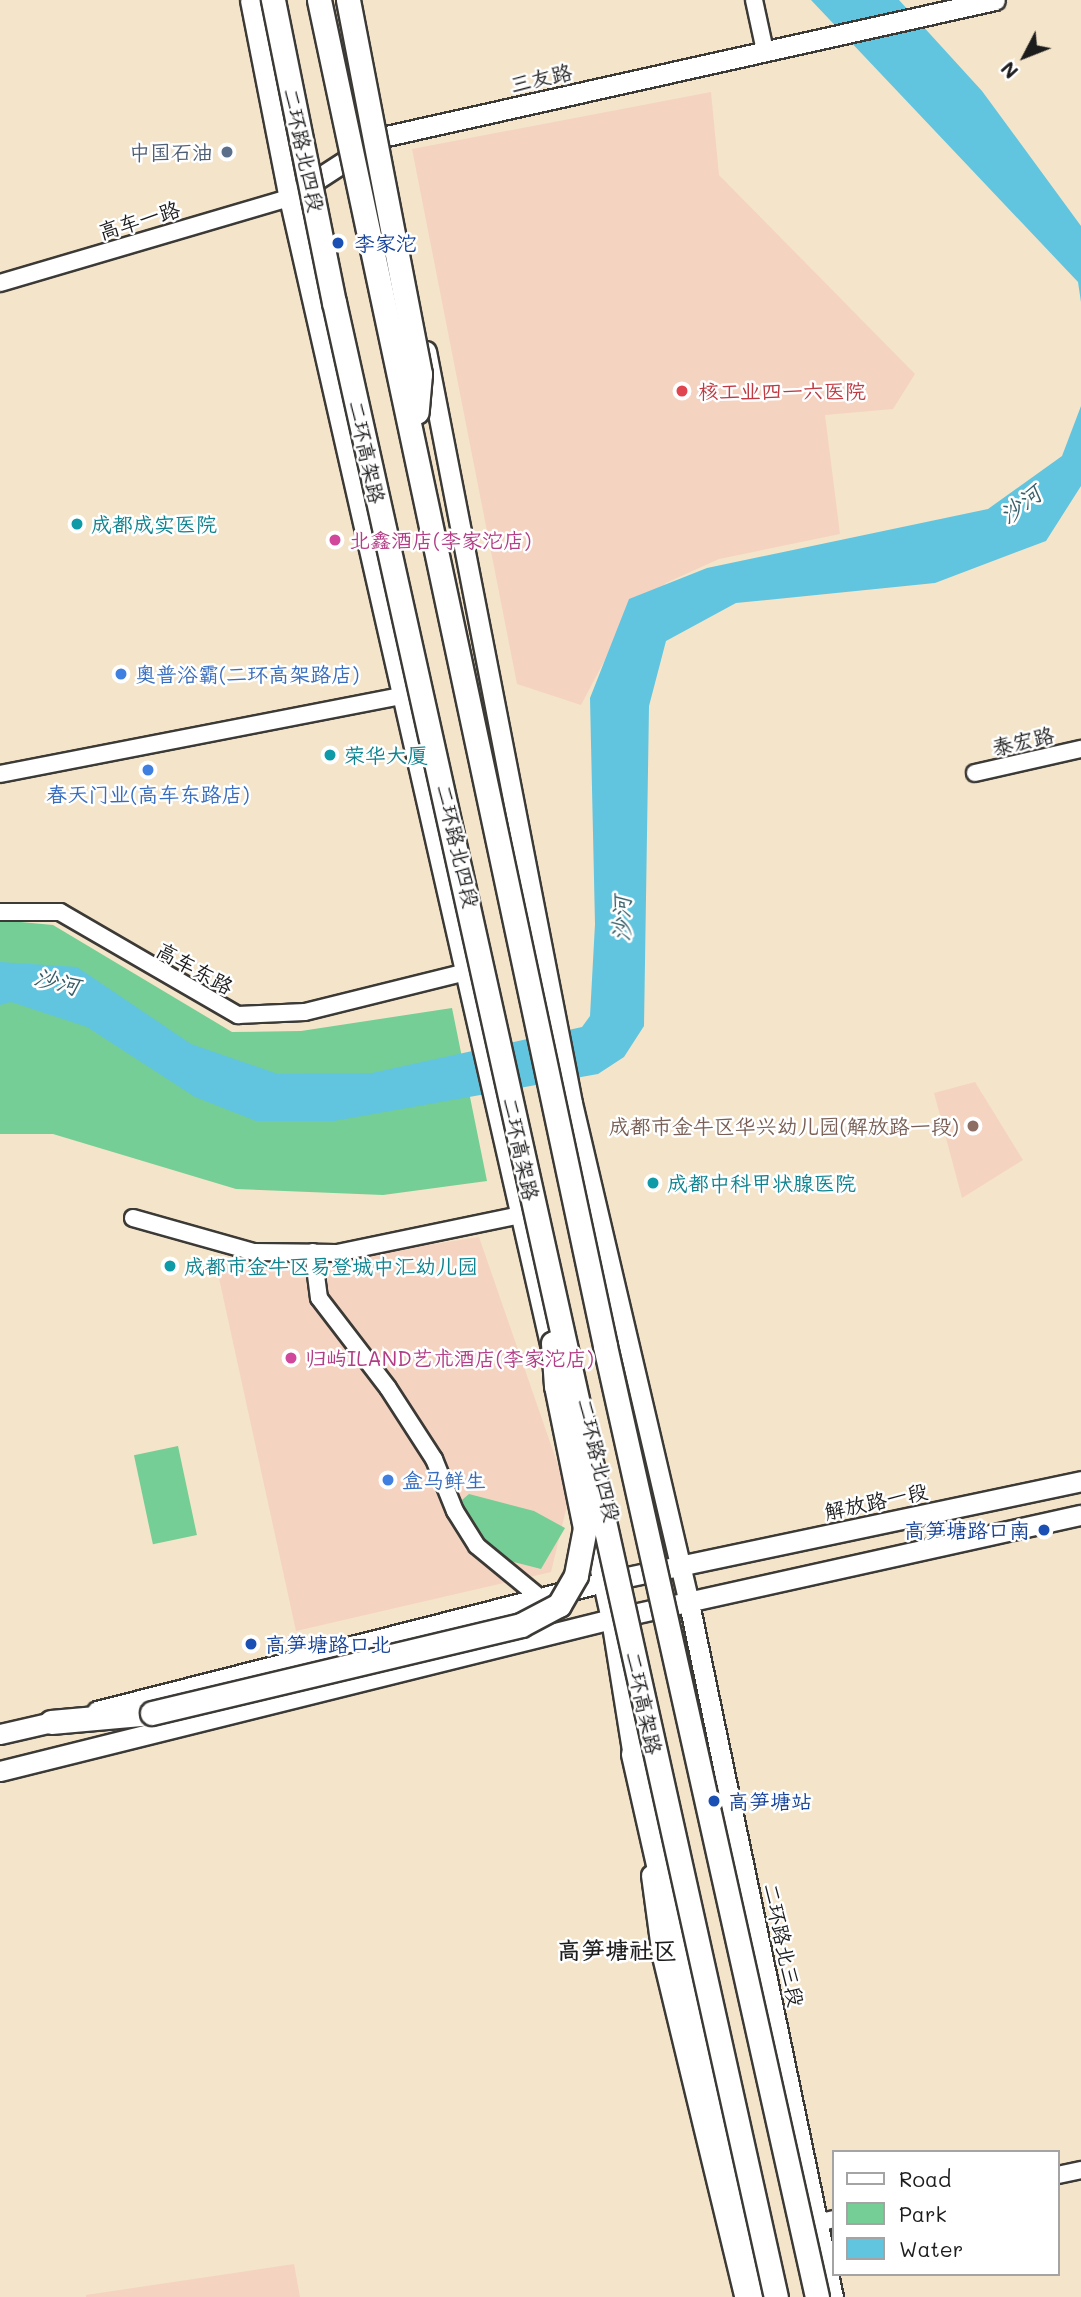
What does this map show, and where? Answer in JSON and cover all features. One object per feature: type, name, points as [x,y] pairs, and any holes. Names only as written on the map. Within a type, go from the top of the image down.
[{"type":"highway","points":[[263,0],[314,254],[334,302]]},
{"type":"highway","name":"二环高架路","points":[[273,0],[334,302],[776,2297]]},
{"type":"highway","name":"二环高架路","points":[[319,0],[415,436],[605,1346],[817,2297]]},
{"type":"highway","points":[[348,0],[420,374],[415,436]]},
{"type":"highway","points":[[51,1723],[152,1713],[521,1625],[559,1605],[576,1575],[585,1528],[556,1386],[546,1259]]},
{"type":"highway","points":[[633,1754],[706,2086],[756,2297]]},
{"type":"main road","name":"二环路北四段","points":[[250,0],[289,198],[611,1619]]},
{"type":"main road","points":[[355,0],[572,1103],[690,1603]]},
{"type":"main road","name":"三友路","points":[[289,198],[382,137],[990,1]]},
{"type":"main road","name":"解放路一段","points":[[0,1734],[603,1582],[1081,1481]]},
{"type":"main road","points":[[0,1771],[529,1643],[611,1619],[1081,1515]]},
{"type":"main road","name":"二环路北三段","points":[[690,1603],[826,2221],[833,2297]]},
{"type":"main road","points":[[611,1619],[662,1956],[745,2297]]},
{"type":"street","points":[[754,0],[765,51]]},
{"type":"street","name":"高车一路","points":[[0,284],[289,198]]},
{"type":"street","points":[[0,774],[401,696]]},
{"type":"street","name":"泰宏路","points":[[975,773],[1081,749]]},
{"type":"street","name":"高车东路","points":[[0,912],[60,912],[238,1016],[305,1012],[463,973]]},
{"type":"street","points":[[133,1218],[254,1252],[337,1252],[521,1215]]},
{"type":"street","points":[[313,1252],[319,1298],[388,1388],[428,1449],[455,1511],[477,1546],[539,1597]]},
{"type":"street","points":[[1060,2175],[1081,2170]]},
{"type":"shaded area","name":"核工业四一六医院","points":[[711,92],[719,175],[915,374],[893,409],[825,415],[840,534],[719,559],[666,583],[619,633],[581,705],[517,684],[412,149]]},
{"type":"shaded area","name":"成都市金牛区华兴幼儿园(解放路一段)","points":[[975,1082],[1023,1160],[962,1198],[934,1093]]},
{"type":"shaded area","points":[[479,1237],[569,1497],[551,1572],[296,1631],[217,1269],[333,1260]]},
{"type":"shaded area","points":[[294,2264],[300,2297],[86,2297],[86,2295]]},
{"type":"green space","points":[[0,922],[53,925],[232,1032],[301,1031],[452,1008],[487,1181],[383,1195],[236,1189],[53,1134],[0,1134]]},
{"type":"green space","points":[[178,1446],[197,1535],[153,1544],[134,1455]]},
{"type":"green space","points":[[469,1494],[534,1511],[565,1528],[541,1569],[506,1560],[491,1547],[467,1514],[462,1500]]},
{"type":"water","points":[[811,0],[899,0],[982,91],[1081,226],[1081,302],[1078,282]]},
{"type":"water","name":"沙河","points":[[1081,406],[1081,486],[1046,541],[935,583],[736,603],[666,641],[649,706],[644,1026],[624,1057],[598,1074],[334,1121],[256,1121],[195,1097],[87,1027],[11,1002],[0,1005],[0,962],[77,967],[191,1044],[278,1074],[372,1073],[582,1027],[590,1016],[595,924],[590,698],[629,599],[707,568],[988,509],[1062,456]]},
{"type":"place","name":"中国石油","points":[[227,152]]},
{"type":"place","name":"李家沱","points":[[338,243]]},
{"type":"place","name":"核工业四一六医院","points":[[682,391]]},
{"type":"place","name":"成都成实医院","points":[[77,524]]},
{"type":"place","name":"北鑫酒店(李家沱店)","points":[[335,540]]},
{"type":"place","name":"奥普浴霸(二环高架路店)","points":[[121,674]]},
{"type":"place","name":"荣华大厦","points":[[330,755]]},
{"type":"place","name":"春天门业(高车东路店)","points":[[148,770]]},
{"type":"place","name":"成都市金牛区华兴幼儿园(解放路一段)","points":[[973,1126]]},
{"type":"place","name":"成都中科甲状腺医院","points":[[653,1183]]},
{"type":"place","name":"成都市金牛区易登城中汇幼儿园","points":[[170,1266]]},
{"type":"place","name":"归屿ILAND艺术酒店(李家沱店)","points":[[291,1358]]},
{"type":"place","name":"盒马鲜生","points":[[388,1480]]},
{"type":"place","name":"高笋塘路口南","points":[[1044,1530]]},
{"type":"place","name":"高笋塘路口北","points":[[251,1644]]},
{"type":"place","name":"高笋塘站","points":[[714,1801]]},
{"type":"district","name":"高笋塘社区","points":[[617,1950]]}]
